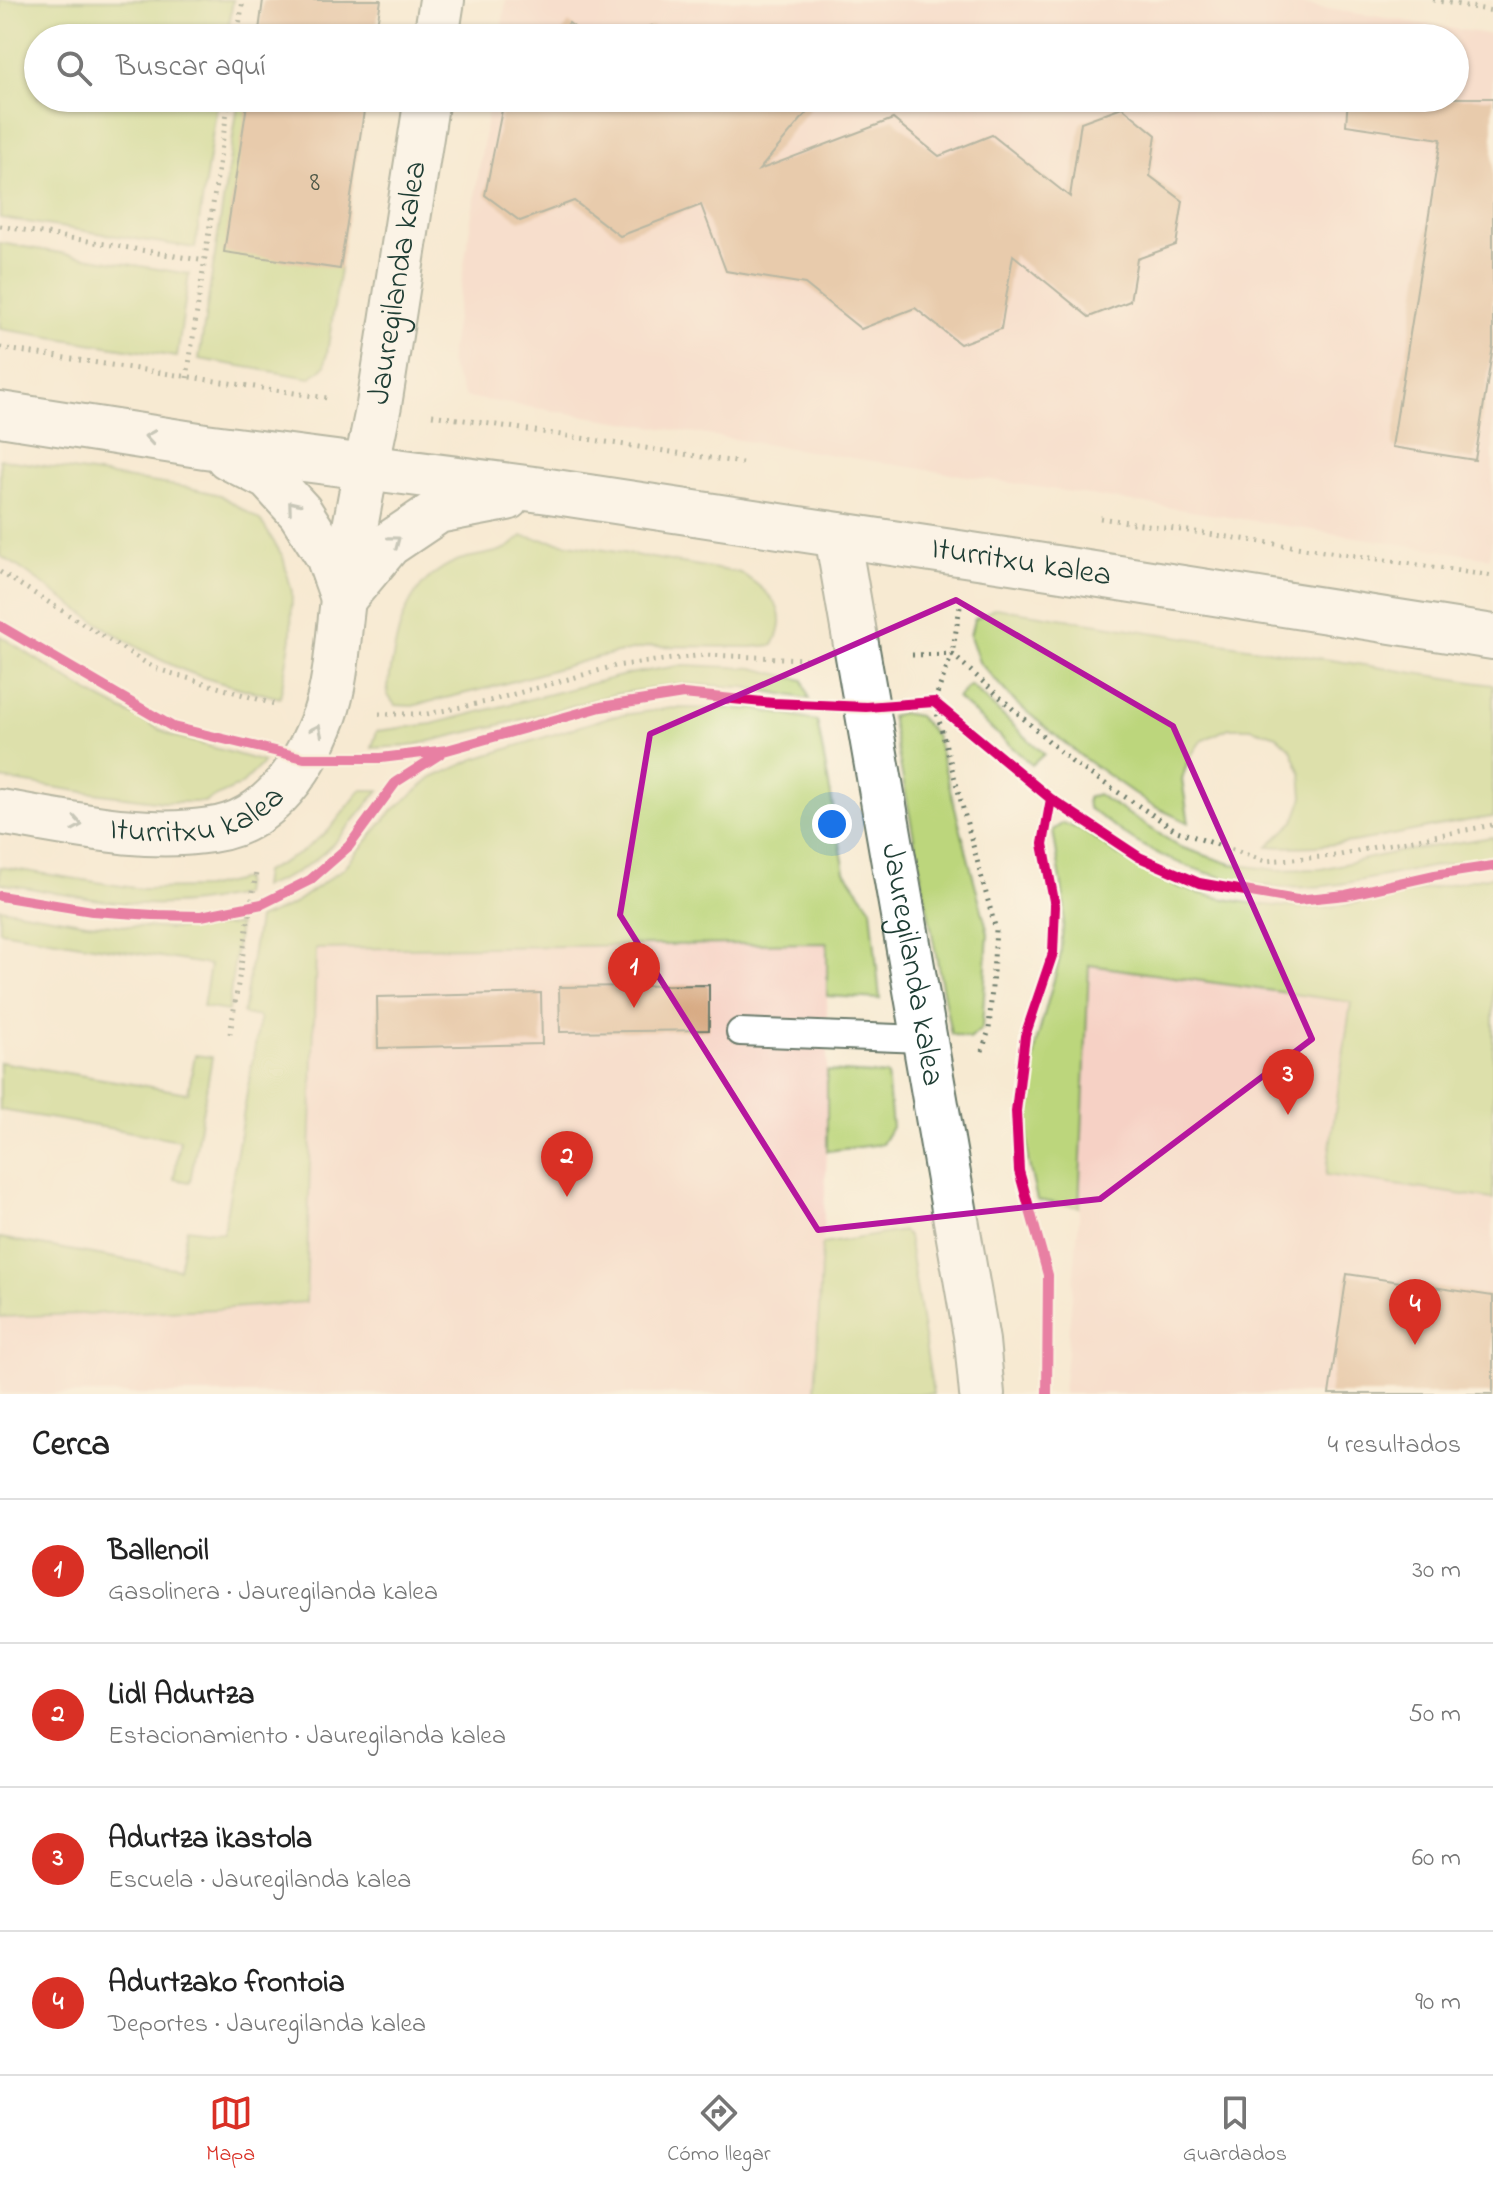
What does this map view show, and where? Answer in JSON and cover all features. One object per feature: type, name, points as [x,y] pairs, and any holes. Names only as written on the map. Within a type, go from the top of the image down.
[{"type":"main road","points":[[438,24],[442,0]]},
{"type":"main road","name":"Jauregilanda kalea","points":[[366,468],[379,405],[425,112]]},
{"type":"main road","name":"Iturritxu kalea","points":[[0,414],[205,446],[549,491],[1493,637]]},
{"type":"main road","name":"Iturritxu kalea","points":[[205,446],[269,478],[300,512],[328,556],[343,598]]},
{"type":"main road","name":"Iturritxu kalea","points":[[0,812],[126,832],[173,834],[215,830],[242,821],[271,802],[286,787],[304,758],[325,713],[335,668],[343,598],[366,468]]},
{"type":"main road","name":"Iturritxu kalea","points":[[343,598],[389,544],[438,511],[549,491]]},
{"type":"main road","name":"Jauregilanda kalea","points":[[837,535],[977,1341],[982,1394]]},
{"type":"lane","points":[[740,1032],[923,1039]]},
{"type":"path","points":[[239,24],[243,0]]},
{"type":"path","points":[[1433,0],[1493,11]]},
{"type":"path","points":[[187,378],[227,112]]},
{"type":"path","points":[[0,226],[205,261]]},
{"type":"path","points":[[0,348],[757,465]]},
{"type":"path","points":[[1100,518],[1493,576]]},
{"type":"path","points":[[0,572],[154,668],[271,704],[325,713],[427,714],[486,702],[615,666],[704,655],[816,659]]},
{"type":"path","points":[[952,654],[1072,762],[1177,831],[1265,861],[1336,856],[1493,825]]},
{"type":"path","points":[[866,707],[934,702],[946,711]]},
{"type":"path","points":[[230,1034],[256,905],[257,870]]},
{"type":"path","points":[[238,909],[256,905]]},
{"type":"highlighted area","points":[[956,600],[1173,726],[1312,1039],[1100,1199],[818,1230],[620,915],[650,734]]},
{"type":"shaded area","points":[[506,0],[1272,0],[1424,24],[502,24]]},
{"type":"shaded area","points":[[1469,31],[1493,35],[1493,532],[1489,558],[465,397],[449,363],[488,112],[1469,112]]},
{"type":"shaded area","points":[[827,943],[827,1151],[815,1394],[0,1394],[0,1317],[219,1309],[306,1302],[315,949]]},
{"type":"shaded area","points":[[1089,965],[1493,1022],[1493,1394],[1063,1394],[1079,1216]]},
{"type":"green space","points":[[0,0],[233,0],[229,24],[24,24],[24,112],[216,112],[195,248],[0,218]]},
{"type":"green space","points":[[237,112],[256,112],[340,269],[325,366],[310,378],[199,359]]},
{"type":"green space","points":[[0,243],[189,274],[177,357],[0,329]]},
{"type":"green space","points":[[0,459],[220,495],[261,521],[283,557],[292,592],[291,638],[280,698],[200,676],[153,656],[0,556]]},
{"type":"green space","points":[[522,536],[741,573],[768,595],[779,611],[780,621],[773,645],[652,646],[598,657],[412,706],[395,705],[387,694],[398,633],[404,615],[424,583],[439,570],[459,560],[502,550]]},
{"type":"green space","points":[[995,608],[1493,685],[1493,817],[1353,842],[1268,846],[1294,822],[1303,797],[1301,773],[1291,749],[1277,736],[1251,728],[1229,728],[1201,741],[1188,760],[1182,780],[1189,823],[1149,804],[1082,757],[1016,703],[979,662],[970,636],[974,620]]},
{"type":"green space","points":[[0,636],[93,695],[172,736],[264,762],[241,785],[204,802],[163,802],[0,779]]},
{"type":"green space","points":[[684,665],[753,668],[803,680],[809,699],[745,687],[679,684],[615,694],[409,746],[372,748],[377,731],[432,724],[629,674]]},
{"type":"green space","points":[[970,685],[1044,754],[1032,765],[957,698]]},
{"type":"green space","points":[[672,708],[753,709],[817,721],[845,871],[871,908],[880,999],[827,996],[827,943],[316,949],[306,1302],[219,1309],[0,1317],[0,1238],[179,1269],[187,1228],[223,1233],[260,1017],[243,1014],[258,919],[290,906],[344,868],[392,811],[432,778],[475,759],[609,717]]},
{"type":"green space","points":[[901,713],[918,716],[936,736],[988,933],[982,1028],[970,1039],[951,1034],[891,716]]},
{"type":"green space","points":[[361,790],[379,790],[328,848],[299,870],[262,887],[264,872],[299,854],[329,830]]},
{"type":"green space","points":[[1097,794],[1180,847],[1231,864],[1277,870],[1321,869],[1397,852],[1493,837],[1493,857],[1325,886],[1252,884],[1181,864],[1138,843],[1088,808],[1087,798]]},
{"type":"green space","points":[[1063,823],[1087,834],[1163,881],[1202,894],[1273,906],[1337,906],[1493,876],[1493,1199],[1326,1175],[1351,1002],[1089,965],[1079,1207],[1037,1200],[1028,1160],[1028,1099],[1037,1040],[1060,958],[1065,905],[1053,830]]},
{"type":"green space","points":[[0,867],[141,889],[204,888],[244,879],[242,895],[191,903],[130,903],[0,883]]},
{"type":"green space","points":[[0,908],[87,923],[170,929],[239,925],[228,1011],[203,1007],[210,965],[0,931]]},
{"type":"green space","points":[[195,1055],[212,1057],[190,1182],[174,1179],[180,1140],[0,1110],[0,1062],[188,1093]]},
{"type":"green space","points":[[827,1071],[887,1075],[892,1127],[882,1144],[827,1151]]},
{"type":"green space","points":[[903,1231],[908,1236],[933,1394],[815,1394],[822,1244]]},
{"type":"building","points":[[263,0],[381,0],[377,24],[260,24]]},
{"type":"building","points":[[1469,98],[1493,98],[1493,346],[1475,460],[1392,447],[1441,139],[1346,125],[1347,112],[1469,112]]},
{"type":"building","points":[[246,112],[364,112],[340,269],[224,252]]},
{"type":"building","points":[[502,112],[807,112],[759,170],[893,119],[939,156],[992,135],[1070,197],[1081,122],[1108,112],[1128,112],[1156,135],[1150,176],[1183,201],[1176,245],[1137,259],[1130,301],[1089,317],[1013,255],[1001,329],[960,344],[915,308],[861,329],[805,284],[726,271],[701,205],[620,236],[574,201],[520,221],[485,195]]},
{"type":"building","points":[[709,985],[709,1030],[560,1032],[559,987]]},
{"type":"building","points":[[541,993],[542,1044],[378,1048],[377,997]]},
{"type":"building","points":[[1347,1274],[1493,1296],[1493,1394],[1329,1394]]},
{"type":"cycle path","points":[[0,626],[173,727],[304,758],[381,758],[447,750],[601,707],[683,694],[773,703],[866,707],[934,702],[1051,799],[1139,857],[1199,883],[1297,900],[1346,895],[1493,866]]},
{"type":"cycle path","points":[[0,896],[92,911],[153,915],[201,916],[262,904],[310,880],[349,846],[396,782],[440,754]]},
{"type":"cycle path","points":[[1047,1394],[1048,1275],[1019,1171],[1016,1111],[1025,1036],[1053,953],[1055,906],[1043,844],[1051,799]]},
{"type":"place","name":"Ballenoil","points":[[634,1008]]},
{"type":"place","name":"Adurtza ikastola","points":[[1288,1115]]},
{"type":"place","name":"Lidl Adurtza","points":[[567,1197]]},
{"type":"place","name":"Adurtzako frontoia","points":[[1415,1345]]}]
